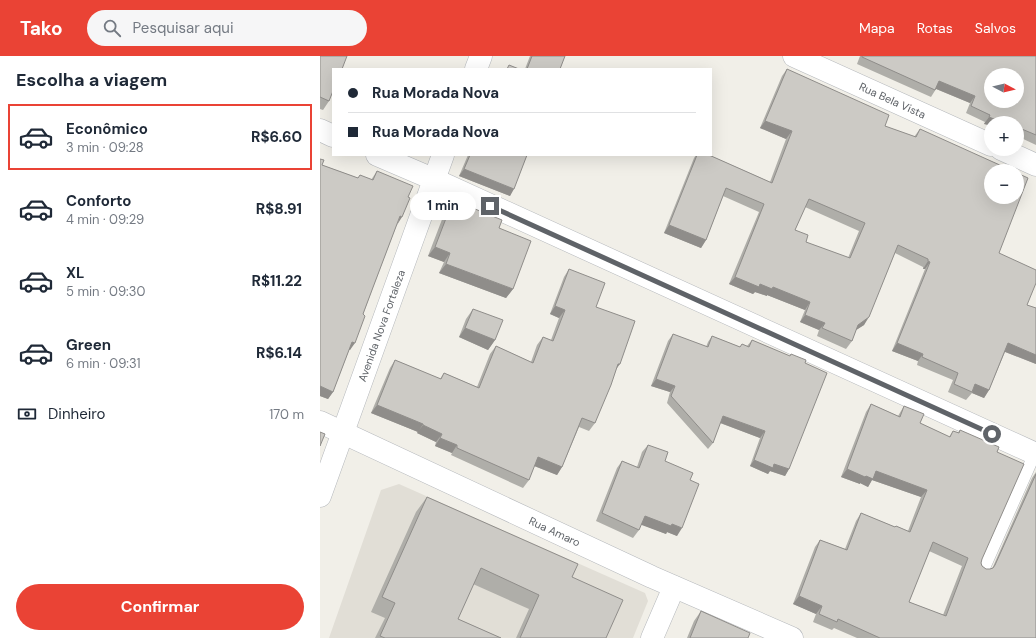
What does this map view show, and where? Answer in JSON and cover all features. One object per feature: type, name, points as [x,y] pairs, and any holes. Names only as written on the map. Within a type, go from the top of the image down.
[{"type":"street","points":[[476,68],[481,56]]},
{"type":"street","name":"Rua Bela Vista","points":[[794,56],[984,142]]},
{"type":"street","points":[[320,130],[332,136]]},
{"type":"street","points":[[379,156],[1035,454]]},
{"type":"street","name":"Avenida Nova Fortaleza","points":[[320,496],[443,156]]},
{"type":"street","points":[[1016,156],[1036,165]]},
{"type":"street","name":"Rua Amaro","points":[[320,422],[652,577],[792,638]]},
{"type":"street","points":[[652,638],[674,587]]},
{"type":"lane","points":[[983,570],[1035,454]]},
{"type":"shaded area","points":[[399,484],[645,593],[648,601],[633,638],[329,638],[381,490]]},
{"type":"building","points":[[320,56],[347,56],[342,68],[332,68],[332,94],[329,101],[320,97]]},
{"type":"building","points":[[532,56],[565,56],[560,68],[527,68]]},
{"type":"building","points":[[862,56],[1036,56],[1036,135],[1024,130],[1024,116],[990,116],[971,106],[975,96],[939,81],[935,90]]},
{"type":"building","points":[[509,65],[516,68],[508,68]]},
{"type":"building","points":[[787,69],[889,115],[885,126],[916,137],[920,129],[998,164],[984,164],[984,204],[1018,204],[999,253],[1036,270],[1036,283],[1027,305],[1036,308],[1036,355],[1008,343],[989,390],[975,384],[972,392],[954,384],[958,373],[922,357],[923,354],[897,343],[930,262],[928,259],[898,245],[869,317],[858,325],[852,341],[822,328],[825,323],[805,315],[810,302],[773,287],[772,289],[760,284],[759,287],[735,277],[764,204],[726,188],[706,240],[669,225],[697,156],[711,156],[772,183],[792,131],[765,121]],"holes":[[[809,199],[865,223],[850,258],[806,242],[808,235],[795,230]]]},
{"type":"building","points":[[470,156],[527,156],[514,189],[464,169]]},
{"type":"building","points":[[320,159],[324,160],[322,165],[358,178],[360,175],[373,180],[377,171],[413,186],[408,197],[410,198],[402,217],[400,216],[363,314],[365,316],[355,343],[352,342],[333,392],[320,386]]},
{"type":"building","points":[[1024,176],[1028,178],[1024,188]]},
{"type":"building","points":[[453,200],[502,220],[499,228],[531,241],[513,289],[446,264],[450,253],[435,247]]},
{"type":"building","points":[[569,269],[605,283],[596,307],[635,321],[620,364],[618,364],[595,423],[582,418],[562,467],[538,457],[529,480],[457,448],[457,445],[440,438],[442,434],[423,424],[377,405],[395,360],[441,379],[444,373],[479,388],[496,346],[533,363],[543,337],[553,341],[565,310],[555,306]]},
{"type":"building","points":[[473,309],[503,320],[495,340],[465,328]]},
{"type":"building","points":[[673,334],[708,347],[712,336],[740,347],[742,344],[749,347],[752,340],[790,356],[791,354],[806,360],[805,363],[827,373],[789,469],[774,464],[773,468],[754,460],[765,431],[723,416],[713,443],[671,396],[675,386],[656,379]]},
{"type":"building","points":[[871,404],[900,417],[904,406],[924,414],[920,423],[950,437],[953,431],[959,433],[960,430],[999,447],[997,452],[1024,464],[982,559],[982,566],[986,569],[993,568],[995,565],[1036,474],[1036,638],[880,638],[838,619],[837,622],[819,614],[822,606],[799,596],[820,540],[847,550],[861,513],[910,532],[927,490],[876,471],[873,479],[847,469]],"holes":[[[933,542],[968,558],[946,616],[909,602]]]},
{"type":"building","points":[[320,432],[325,434],[320,446]]},
{"type":"building","points":[[648,445],[668,452],[665,461],[693,473],[690,480],[699,484],[682,528],[672,524],[671,526],[645,516],[639,530],[602,513],[622,461],[639,468]]},
{"type":"building","points":[[427,497],[578,564],[572,577],[623,600],[606,638],[520,638],[539,595],[481,568],[458,619],[501,638],[385,638],[380,636],[395,603],[382,597]]},
{"type":"building","points":[[701,611],[750,633],[748,638],[690,638]]},
{"type":"route","points":[[490,206],[992,434]]}]
